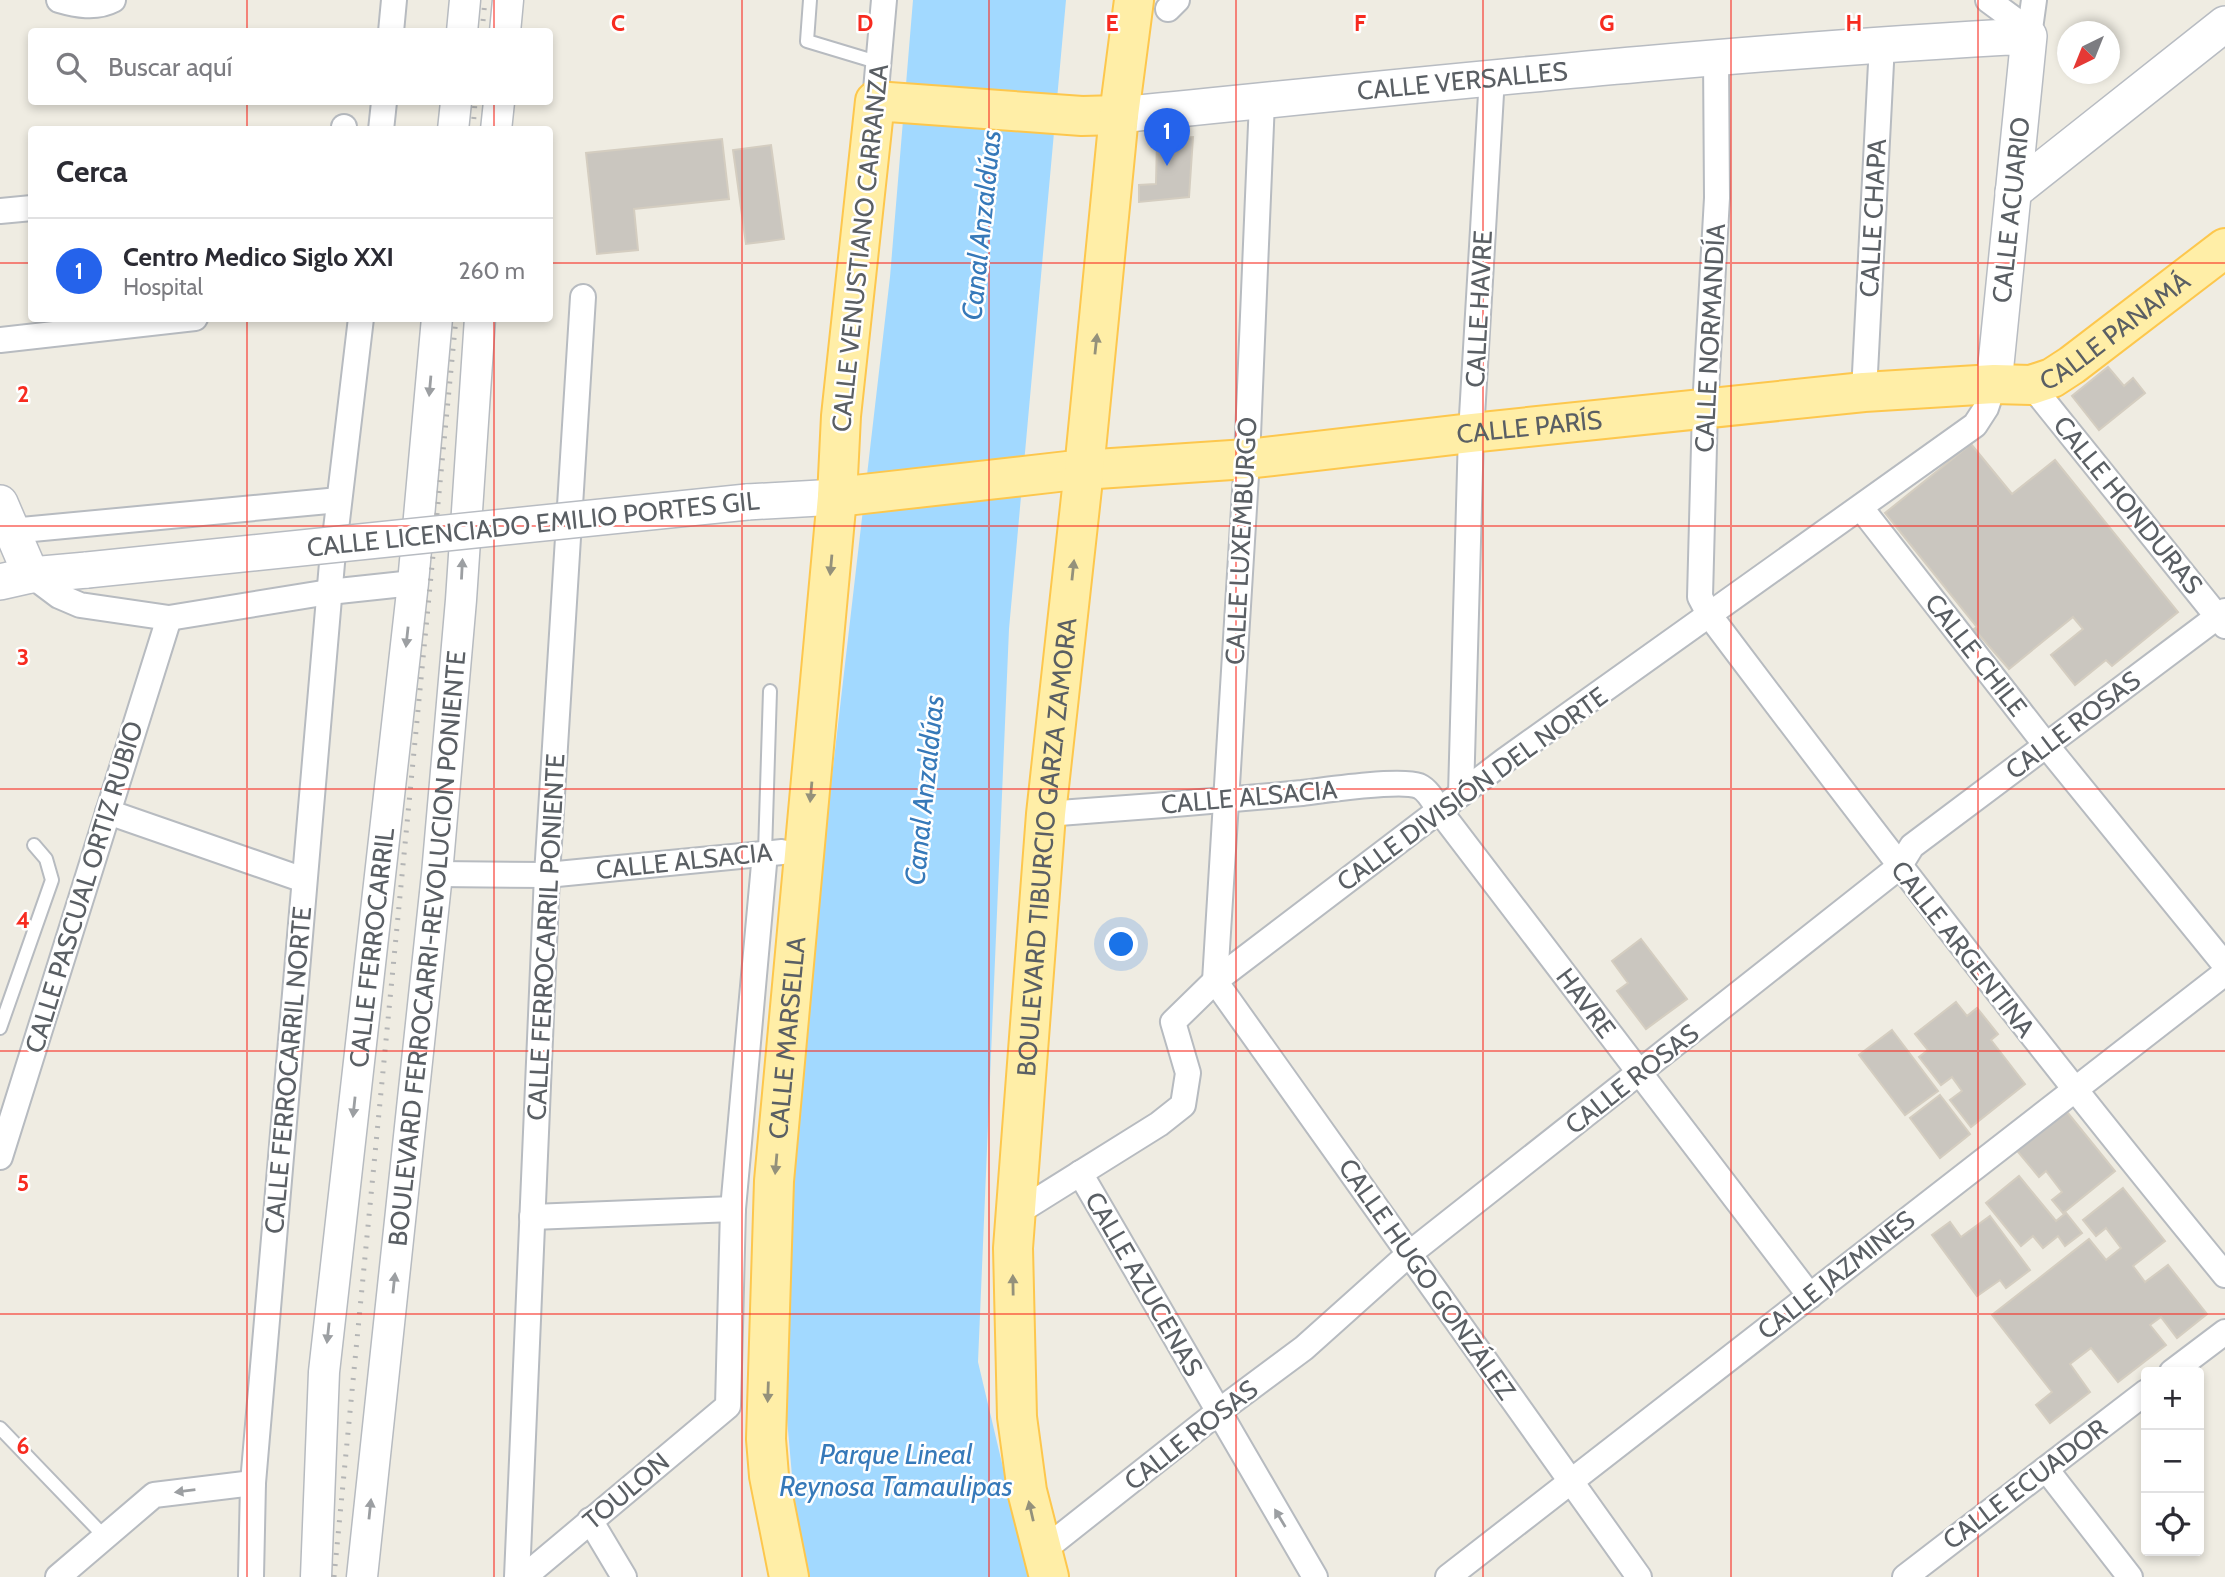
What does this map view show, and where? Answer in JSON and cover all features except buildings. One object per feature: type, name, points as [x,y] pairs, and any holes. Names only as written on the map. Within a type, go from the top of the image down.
[{"type":"main road","name":"BOULEVARD TIBURCIO GARZA ZAMORA","points":[[1045,1565],[1027,1491],[1017,1417],[1013,1248],[1101,115],[1116,0]]},
{"type":"main road","points":[[1101,115],[1160,3]]},
{"type":"main road","points":[[2013,192],[2225,24]]},
{"type":"main road","name":"CALLE VERSALLES","points":[[885,101],[1101,115],[1716,57],[2030,34]]},
{"type":"main road","name":"CALLE ACUARIO","points":[[2012,384],[2013,192],[2030,34]]},
{"type":"main road","name":"CALLE VENUSTIANO CARRANZA","points":[[850,496],[841,416],[885,101]]},
{"type":"main road","name":"CALLE PANAMÁ","points":[[2012,384],[2052,378],[2073,365],[2225,248]]},
{"type":"main road","name":"CALLE PARÍS","points":[[1075,470],[1247,460],[1471,433],[1864,392],[2012,384]]},
{"type":"main road","name":"CALLE LICENCIADO EMILIO PORTES GIL","points":[[16,579],[747,502],[850,496],[1075,470]]},
{"type":"main road","name":"CALLE MARSELLA","points":[[789,1577],[769,1476],[766,1439],[774,1181],[806,850],[850,496]]},
{"type":"main road","points":[[6,517],[16,579]]},
{"type":"street","points":[[59,0],[87,6],[106,4],[113,0]]},
{"type":"street","points":[[391,28],[394,0]]},
{"type":"street","points":[[462,28],[465,0]]},
{"type":"street","points":[[505,28],[508,0]]},
{"type":"street","name":"CALLE VENUSTIANO CARRANZA","points":[[884,0],[880,63],[885,101]]},
{"type":"street","points":[[1988,0],[2030,34]]},
{"type":"street","name":"CALLE ACUARIO","points":[[2030,34],[2034,0]]},
{"type":"street","name":"CALLE CHAPA","points":[[1864,392],[1882,44]]},
{"type":"street","name":"CALLE NORMANDÍA","points":[[1710,616],[1700,597],[1705,408],[1717,198],[1716,57]]},
{"type":"street","name":"CALLE HAVRE","points":[[1461,794],[1471,433],[1492,77]]},
{"type":"street","name":"CALLE LUXEMBURGO","points":[[1215,981],[1247,460],[1262,101]]},
{"type":"street","points":[[381,126],[384,105]]},
{"type":"street","points":[[453,126],[456,105]]},
{"type":"street","points":[[496,126],[499,105]]},
{"type":"street","points":[[0,211],[28,208]]},
{"type":"street","name":"CALLE FERROCARRIL PONIENTE","points":[[517,1577],[547,875],[583,298]]},
{"type":"street","points":[[0,340],[160,322]]},
{"type":"street","points":[[6,517],[339,500],[361,322]]},
{"type":"street","name":"CALLE FERROCARRIL","points":[[316,1577],[324,1373],[413,583],[437,322]]},
{"type":"street","name":"BOULEVARD FERROCARRI-REVOLUCION PONIENTE","points":[[362,1577],[437,874],[461,600],[480,322]]},
{"type":"street","name":"CALLE DIVISIÓN DEL NORTE","points":[[1015,1214],[1158,1124],[1182,1105],[1188,1073],[1173,1022],[1215,981],[1439,810],[1975,425],[1986,408],[2012,384]]},
{"type":"street","name":"CALLE HONDURAS","points":[[2012,384],[2223,618]]},
{"type":"street","name":"CALLE FERROCARRIL NORTE","points":[[251,1577],[253,1483],[331,563],[339,500]]},
{"type":"street","name":"CALLE CHILE","points":[[1861,508],[2046,745],[2225,965]]},
{"type":"street","points":[[16,579],[80,605],[169,618],[329,592],[413,583]]},
{"type":"street","name":"CALLE ARGENTINA","points":[[1710,616],[1899,867],[2074,1090],[2225,1275]]},
{"type":"street","name":"CALLE PASCUAL ORTIZ RUBIO","points":[[0,1157],[169,618]]},
{"type":"street","name":"CALLE ROSAS","points":[[1045,1565],[1218,1412],[1304,1348],[1409,1254],[1899,867],[1912,846],[2046,745],[2223,618]]},
{"type":"street","name":"CALLE ALSACIA","points":[[1046,814],[1398,784],[1419,786],[1439,810]]},
{"type":"street","name":"HAVRE","points":[[1439,810],[1810,1296]]},
{"type":"street","points":[[108,812],[304,880]]},
{"type":"street","name":"CALLE ALSACIA","points":[[437,874],[547,875],[806,850]]},
{"type":"street","points":[[532,1217],[733,1209],[765,853]]},
{"type":"street","name":"CALLE JAZMINES","points":[[1448,1577],[2225,973]]},
{"type":"street","name":"CALLE HUGO GONZÁLEZ","points":[[1215,981],[1639,1577]]},
{"type":"street","name":"CALLE AZUCENAS","points":[[1080,1172],[1315,1577]]},
{"type":"street","name":"TOULON","points":[[524,1577],[728,1406],[733,1209]]},
{"type":"street","points":[[2179,1367],[2225,1332]]},
{"type":"street","name":"CALLE ECUADOR","points":[[1905,1577],[2141,1396]]},
{"type":"street","points":[[2046,1469],[2130,1577]]},
{"type":"street","points":[[58,1577],[154,1495],[253,1483]]},
{"type":"street","points":[[590,1520],[624,1577]]},
{"type":"lane","points":[[810,0],[807,41],[880,63]]},
{"type":"lane","points":[[765,853],[770,691]]},
{"type":"lane","points":[[0,1028],[52,880],[46,859],[34,845]]},
{"type":"lane","points":[[0,1428],[105,1537]]},
{"type":"water","name":"Parque Lineal Reynosa Tamaulipas","points":[[913,0],[1066,0],[1009,629],[978,1362],[1029,1577],[801,1577],[780,1340],[786,1172],[890,277]]},
{"type":"railway","points":[[482,28],[485,0]]},
{"type":"railway","points":[[473,126],[475,105]]},
{"type":"railway","points":[[334,1577],[456,322]]},
{"type":"place","name":"Centro Medico Siglo XXI","points":[[1167,166]]},
{"type":"water label","name":"Canal Anzaldúas","points":[[981,225]]},
{"type":"water label","name":"Canal Anzaldúas","points":[[924,790]]}]
